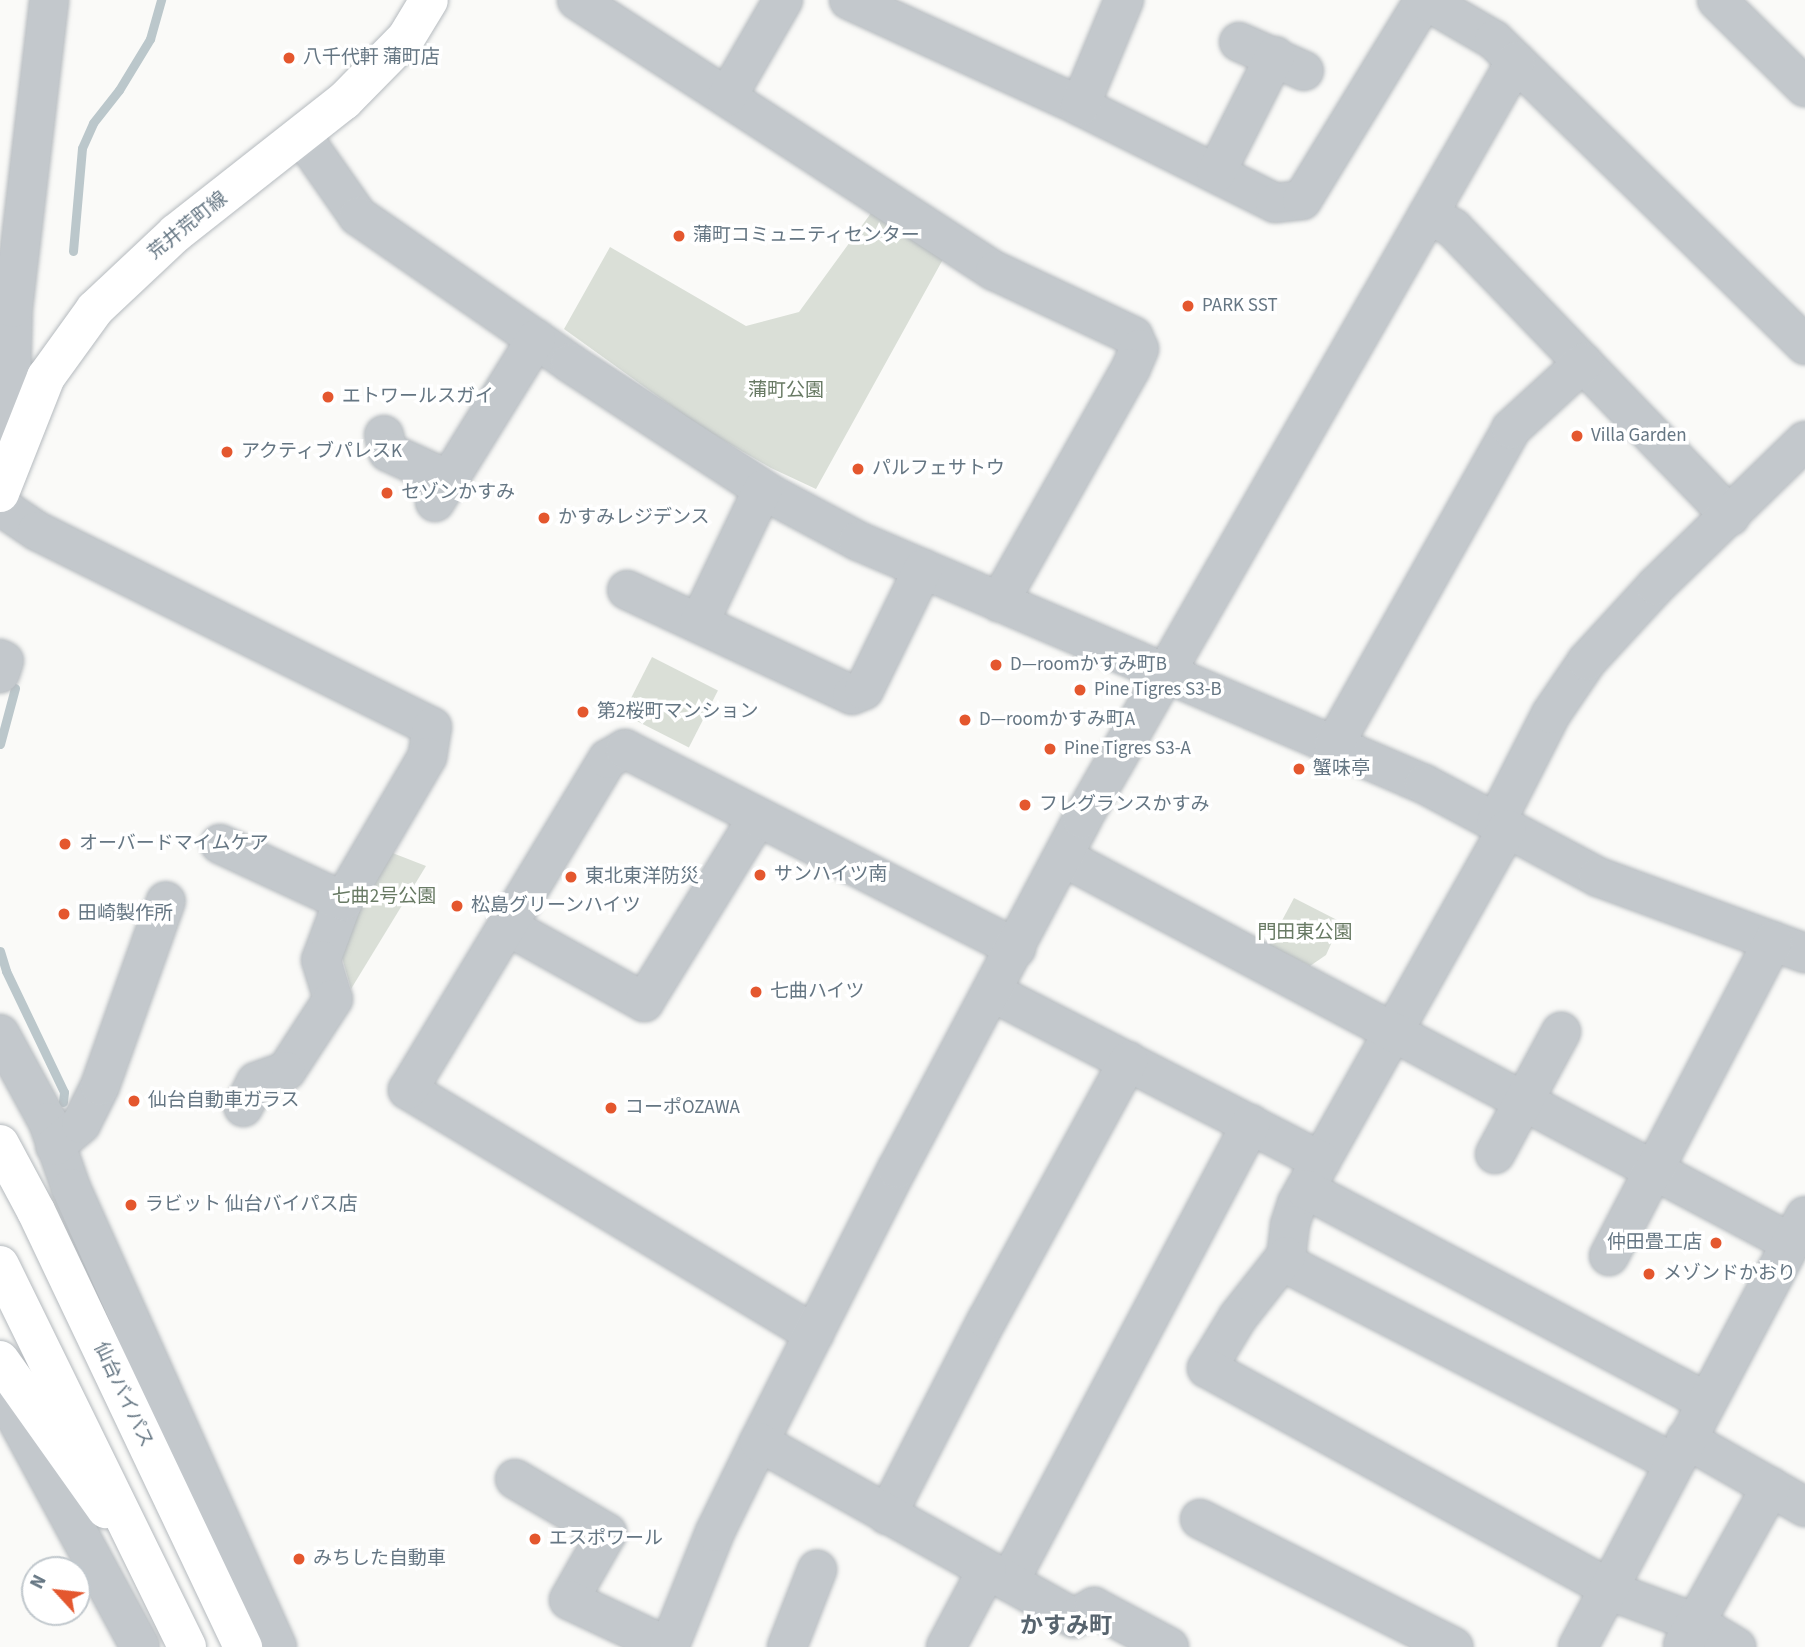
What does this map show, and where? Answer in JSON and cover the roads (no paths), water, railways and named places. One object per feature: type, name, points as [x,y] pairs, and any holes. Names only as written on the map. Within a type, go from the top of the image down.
[{"type":"main road","name":"荒井荒町線","points":[[4,481],[46,377],[95,309],[176,233],[302,136],[383,64],[406,37],[429,0]]},
{"type":"main road","name":"仙台バイパス","points":[[0,1144],[36,1211],[243,1647]]},
{"type":"main road","points":[[0,1265],[187,1647]]},
{"type":"main road","points":[[0,1360],[146,1565]]},
{"type":"street","points":[[4,481],[13,308],[49,0]]},
{"type":"street","points":[[577,0],[995,271],[1133,336],[1139,349],[1131,369],[999,602]]},
{"type":"street","points":[[727,97],[783,0]]},
{"type":"street","points":[[849,0],[1080,106],[1275,203],[1302,200],[1424,0],[1494,40],[1805,345]]},
{"type":"street","points":[[1080,106],[1124,0]]},
{"type":"street","points":[[1721,1],[1805,87]]},
{"type":"street","points":[[1216,173],[1290,63],[1239,42]]},
{"type":"street","points":[[515,1479],[607,1533],[569,1600],[669,1647],[715,1532],[759,1442],[897,1169],[1063,857],[1164,671],[1516,61]]},
{"type":"street","points":[[302,136],[358,216],[536,339],[763,489],[858,541],[1424,784],[1598,877],[1789,947],[1651,1170],[1609,1256]]},
{"type":"street","points":[[1428,214],[1453,228],[1730,516]]},
{"type":"street","points":[[384,435],[388,452],[442,491],[536,339]]},
{"type":"street","points":[[1334,745],[1511,429],[1583,363]]},
{"type":"street","points":[[1736,1647],[1689,1635],[1609,1587],[1207,1368],[1238,1317],[1286,1256],[1290,1225],[1313,1175],[1501,825],[1551,714],[1587,662],[1656,586],[1805,441]]},
{"type":"street","points":[[699,623],[763,489]]},
{"type":"street","points":[[0,506],[37,531],[432,727],[427,757],[344,901],[321,960],[333,999],[286,1071],[256,1082],[243,1107]]},
{"type":"street","points":[[627,590],[852,695],[863,690],[923,569]]},
{"type":"street","points":[[0,659],[4,661],[0,673]]},
{"type":"street","points":[[814,1334],[408,1090],[608,759],[625,749],[1016,948]]},
{"type":"street","points":[[507,926],[644,1002],[758,817]]},
{"type":"street","points":[[220,844],[344,901]]},
{"type":"street","points":[[1063,857],[1391,1034],[1651,1170],[1798,1229],[1679,1450],[1578,1647]]},
{"type":"street","points":[[55,1146],[81,1124],[100,1086],[166,901]]},
{"type":"street","points":[[992,992],[1251,1124],[1313,1175],[1706,1401]]},
{"type":"street","points":[[1495,1154],[1561,1032]]},
{"type":"street","points":[[0,1034],[47,1122],[71,1188],[277,1647]]},
{"type":"street","points":[[887,1515],[993,1308],[1128,1061]]},
{"type":"street","points":[[946,1647],[998,1576],[1251,1124]]},
{"type":"street","points":[[36,1211],[71,1188]]},
{"type":"street","points":[[1286,1256],[1293,1267],[1679,1450],[1771,1487],[1805,1507]]},
{"type":"street","points":[[0,1388],[140,1647]]},
{"type":"street","points":[[759,1442],[1074,1618],[1094,1608],[1169,1647]]},
{"type":"street","points":[[1689,1635],[1771,1487]]},
{"type":"street","points":[[1200,1519],[1453,1647]]},
{"type":"street","points":[[787,1647],[817,1570]]},
{"type":"waterway","points":[[73,251],[82,148],[93,123],[119,90],[150,39],[161,0]]},
{"type":"waterway","points":[[0,744],[15,688]]},
{"type":"waterway","points":[[0,951],[6,971],[64,1092],[63,1102]]},
{"type":"place","name":"八千代軒 蒲町店","points":[[289,58]]},
{"type":"place","name":"蒲町コミュニティセンター","points":[[679,236]]},
{"type":"place","name":"PARK SST","points":[[1188,306]]},
{"type":"place","name":"エトワールスガイ","points":[[328,397]]},
{"type":"place","name":"Villa Garden","points":[[1577,436]]},
{"type":"place","name":"アクティブパレスK","points":[[227,452]]},
{"type":"place","name":"パルフェサトウ","points":[[858,469]]},
{"type":"place","name":"セゾンかすみ","points":[[387,493]]},
{"type":"place","name":"かすみレジデンス","points":[[544,518]]},
{"type":"place","name":"D―roomかすみ町B","points":[[996,665]]},
{"type":"place","name":"Pine Tigres S3-B","points":[[1080,690]]},
{"type":"place","name":"第2桜町マンション","points":[[583,712]]},
{"type":"place","name":"D―roomかすみ町A","points":[[965,720]]},
{"type":"place","name":"Pine Tigres S3-A","points":[[1050,749]]},
{"type":"place","name":"蟹味亭","points":[[1299,769]]},
{"type":"place","name":"フレグランスかすみ","points":[[1025,805]]},
{"type":"place","name":"オーバードマイムケア","points":[[65,844]]},
{"type":"place","name":"サンハイツ南","points":[[760,875]]},
{"type":"place","name":"東北東洋防災","points":[[571,877]]},
{"type":"place","name":"松島グリーンハイツ","points":[[457,906]]},
{"type":"place","name":"田崎製作所","points":[[64,914]]},
{"type":"place","name":"七曲ハイツ","points":[[756,992]]},
{"type":"place","name":"仙台自動車ガラス","points":[[134,1101]]},
{"type":"place","name":"コーポOZAWA","points":[[611,1108]]},
{"type":"place","name":"ラビット 仙台バイパス店","points":[[131,1205]]},
{"type":"place","name":"仲田畳工店","points":[[1716,1243]]},
{"type":"place","name":"メゾンドかおり","points":[[1649,1274]]},
{"type":"place","name":"エスポワール","points":[[535,1539]]},
{"type":"place","name":"みちした自動車","points":[[299,1559]]},
{"type":"district","name":"かすみ町","points":[[1066,1626]]},
{"type":"park label","name":"蒲町公園","points":[[786,391]]},
{"type":"park label","name":"七曲2号公園","points":[[384,897]]},
{"type":"park label","name":"門田東公園","points":[[1305,933]]}]
